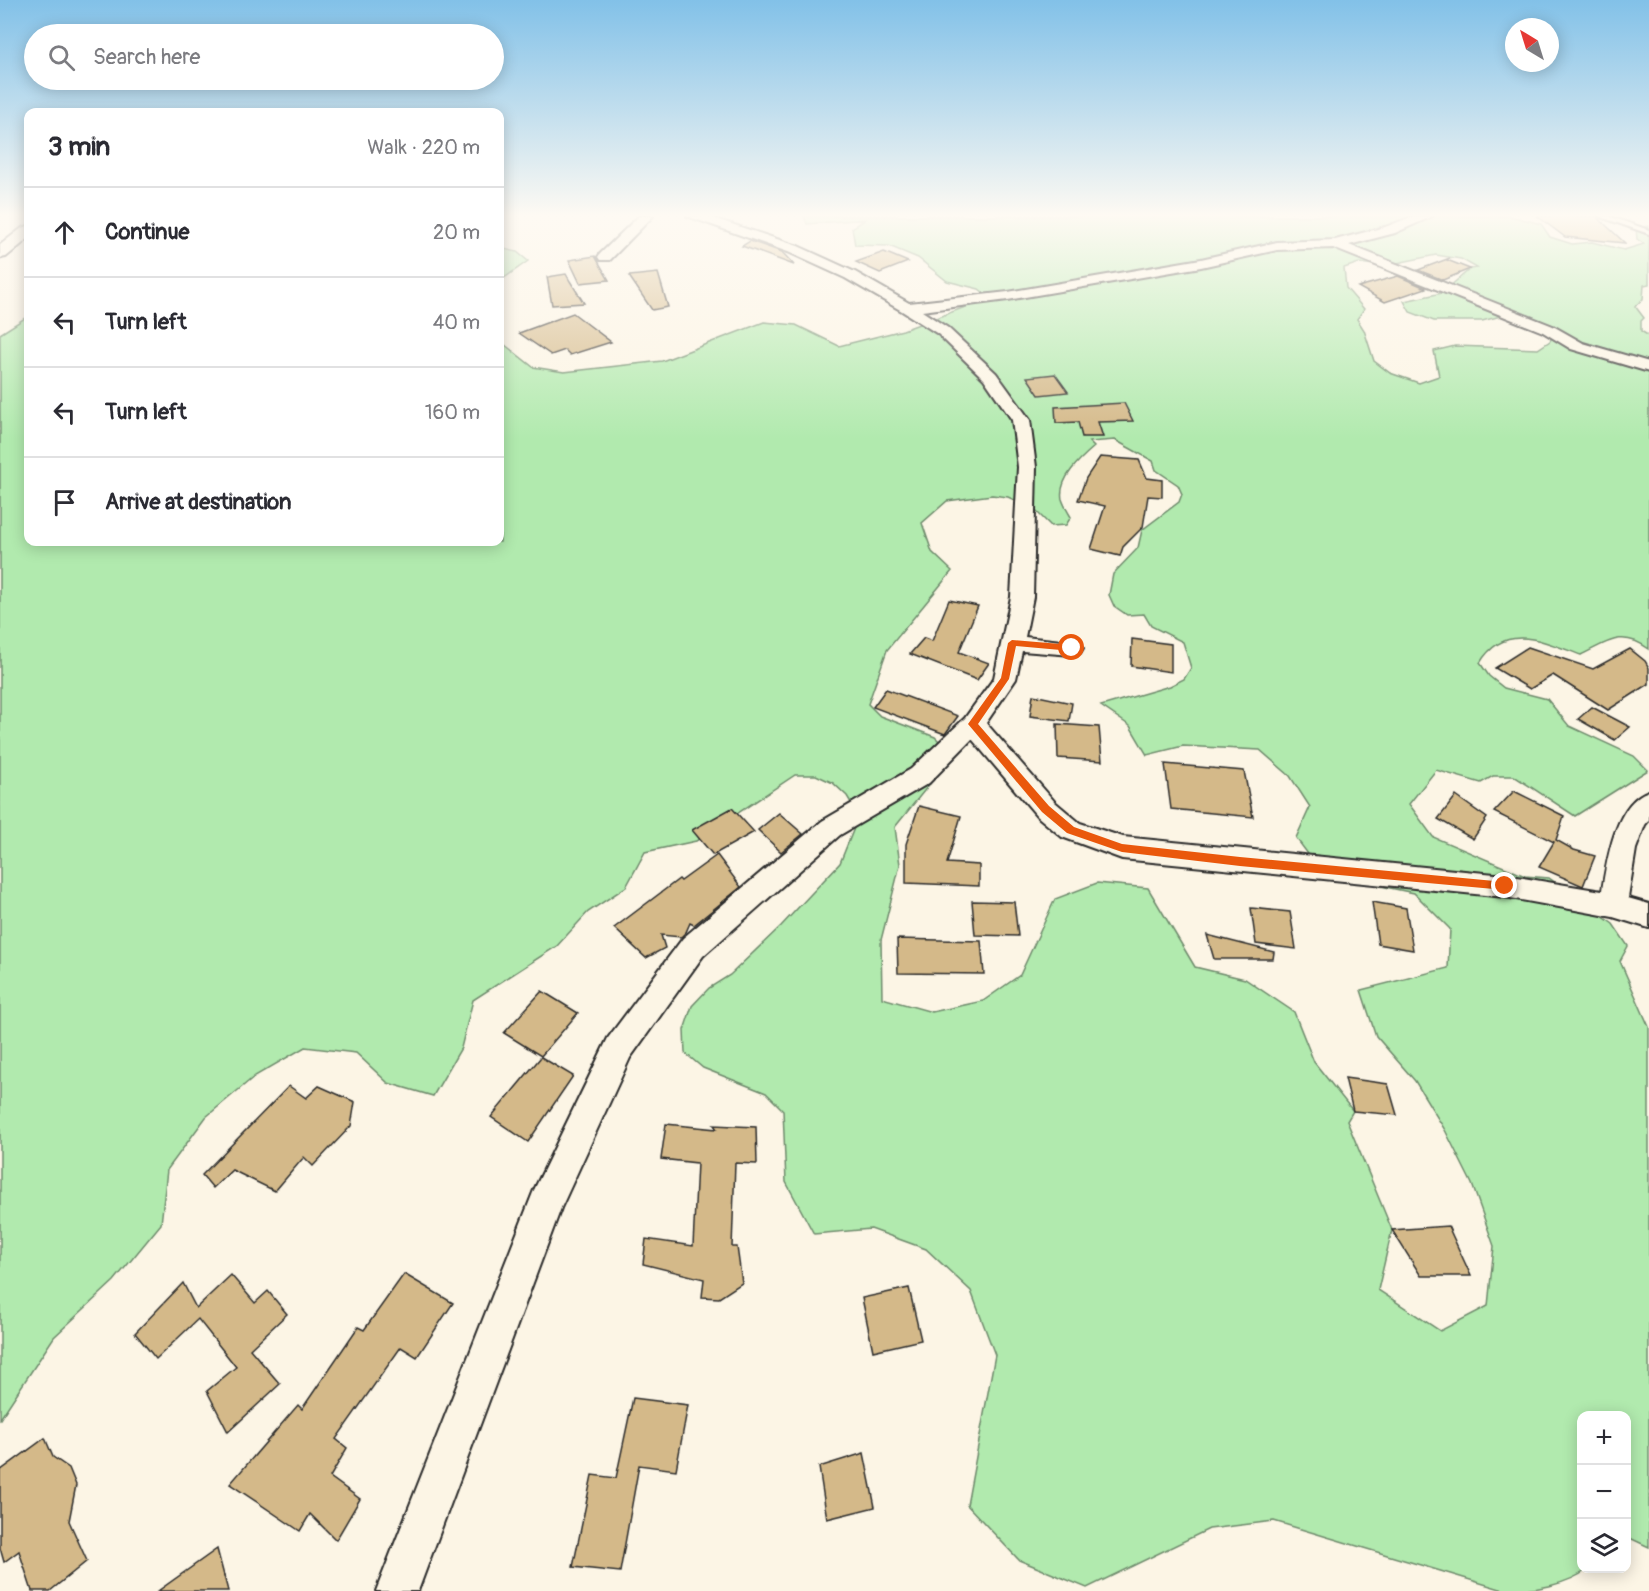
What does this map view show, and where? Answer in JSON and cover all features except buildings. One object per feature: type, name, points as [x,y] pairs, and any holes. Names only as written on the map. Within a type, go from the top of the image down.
[{"type":"street","points":[[398,1591],[546,1202],[619,1048],[693,947],[831,828],[920,776],[973,724],[1005,679],[1022,597],[1027,467],[1021,420],[990,376],[943,331],[876,290]]},
{"type":"street","points":[[907,308],[1042,290]]},
{"type":"street","points":[[1451,290],[1538,325],[1577,345],[1649,367]]},
{"type":"street","points":[[1012,643],[1072,648]]},
{"type":"street","points":[[973,724],[1046,809],[1071,830],[1122,848],[1240,862],[1505,886],[1613,906],[1649,916]]},
{"type":"street","points":[[1613,906],[1623,849],[1633,821],[1649,801]]},
{"type":"green space","points":[[981,290],[1348,290],[1364,309],[1357,319],[1364,330],[1374,361],[1390,373],[1419,383],[1439,376],[1434,351],[1455,346],[1538,349],[1550,341],[1554,331],[1528,321],[1501,316],[1482,321],[1434,321],[1410,312],[1404,301],[1442,293],[1445,290],[1644,290],[1643,299],[1635,306],[1644,318],[1641,321],[1641,331],[1649,336],[1649,649],[1639,643],[1623,639],[1607,642],[1581,655],[1540,641],[1526,638],[1513,639],[1501,642],[1490,650],[1480,663],[1489,676],[1504,688],[1547,699],[1569,726],[1634,756],[1648,770],[1575,816],[1514,776],[1493,776],[1481,783],[1436,770],[1409,804],[1433,837],[1525,876],[1549,878],[1613,924],[1628,946],[1620,961],[1649,1027],[1649,1547],[1631,1538],[1631,1411],[1577,1411],[1577,1573],[1583,1573],[1549,1586],[1507,1591],[1274,1521],[1209,1529],[1087,1588],[1019,1560],[967,1505],[995,1355],[971,1291],[926,1249],[871,1229],[814,1234],[786,1182],[783,1110],[766,1093],[703,1068],[685,1053],[684,1030],[692,1006],[709,988],[730,975],[781,926],[840,863],[854,828],[856,811],[847,796],[833,783],[816,775],[795,775],[696,841],[645,852],[626,887],[588,912],[557,946],[473,1000],[461,1048],[433,1096],[388,1083],[356,1053],[305,1047],[255,1076],[206,1117],[167,1170],[161,1224],[114,1281],[54,1337],[0,1419],[0,334],[24,319],[24,546],[504,546],[504,344],[533,367],[564,372],[662,361],[764,322],[796,325],[839,346],[903,330],[990,298]],"holes":[[[1115,440],[1153,461],[1156,470],[1178,485],[1182,494],[1179,502],[1142,530],[1138,548],[1113,574],[1109,595],[1114,606],[1127,615],[1144,614],[1151,626],[1183,642],[1191,668],[1184,679],[1170,686],[1101,706],[1130,726],[1147,755],[1183,746],[1260,750],[1290,776],[1310,807],[1296,838],[1323,874],[1414,893],[1450,929],[1448,968],[1361,990],[1376,1036],[1415,1081],[1445,1130],[1472,1184],[1494,1246],[1488,1306],[1440,1331],[1378,1290],[1392,1230],[1347,1121],[1353,1111],[1314,1062],[1294,1012],[1245,979],[1195,967],[1148,888],[1097,883],[1055,899],[1020,975],[983,1001],[932,1012],[882,998],[881,940],[900,865],[895,827],[953,755],[935,737],[880,716],[868,704],[887,650],[952,571],[932,552],[922,523],[947,501],[992,495],[1008,497],[1034,509],[1051,526],[1066,525],[1071,517],[1062,499],[1063,484],[1071,470],[1094,447],[1089,442]]]},
{"type":"route","points":[[1072,648],[1012,643],[1005,679],[973,724],[1046,809],[1071,830],[1122,848],[1240,862],[1505,886]]}]
